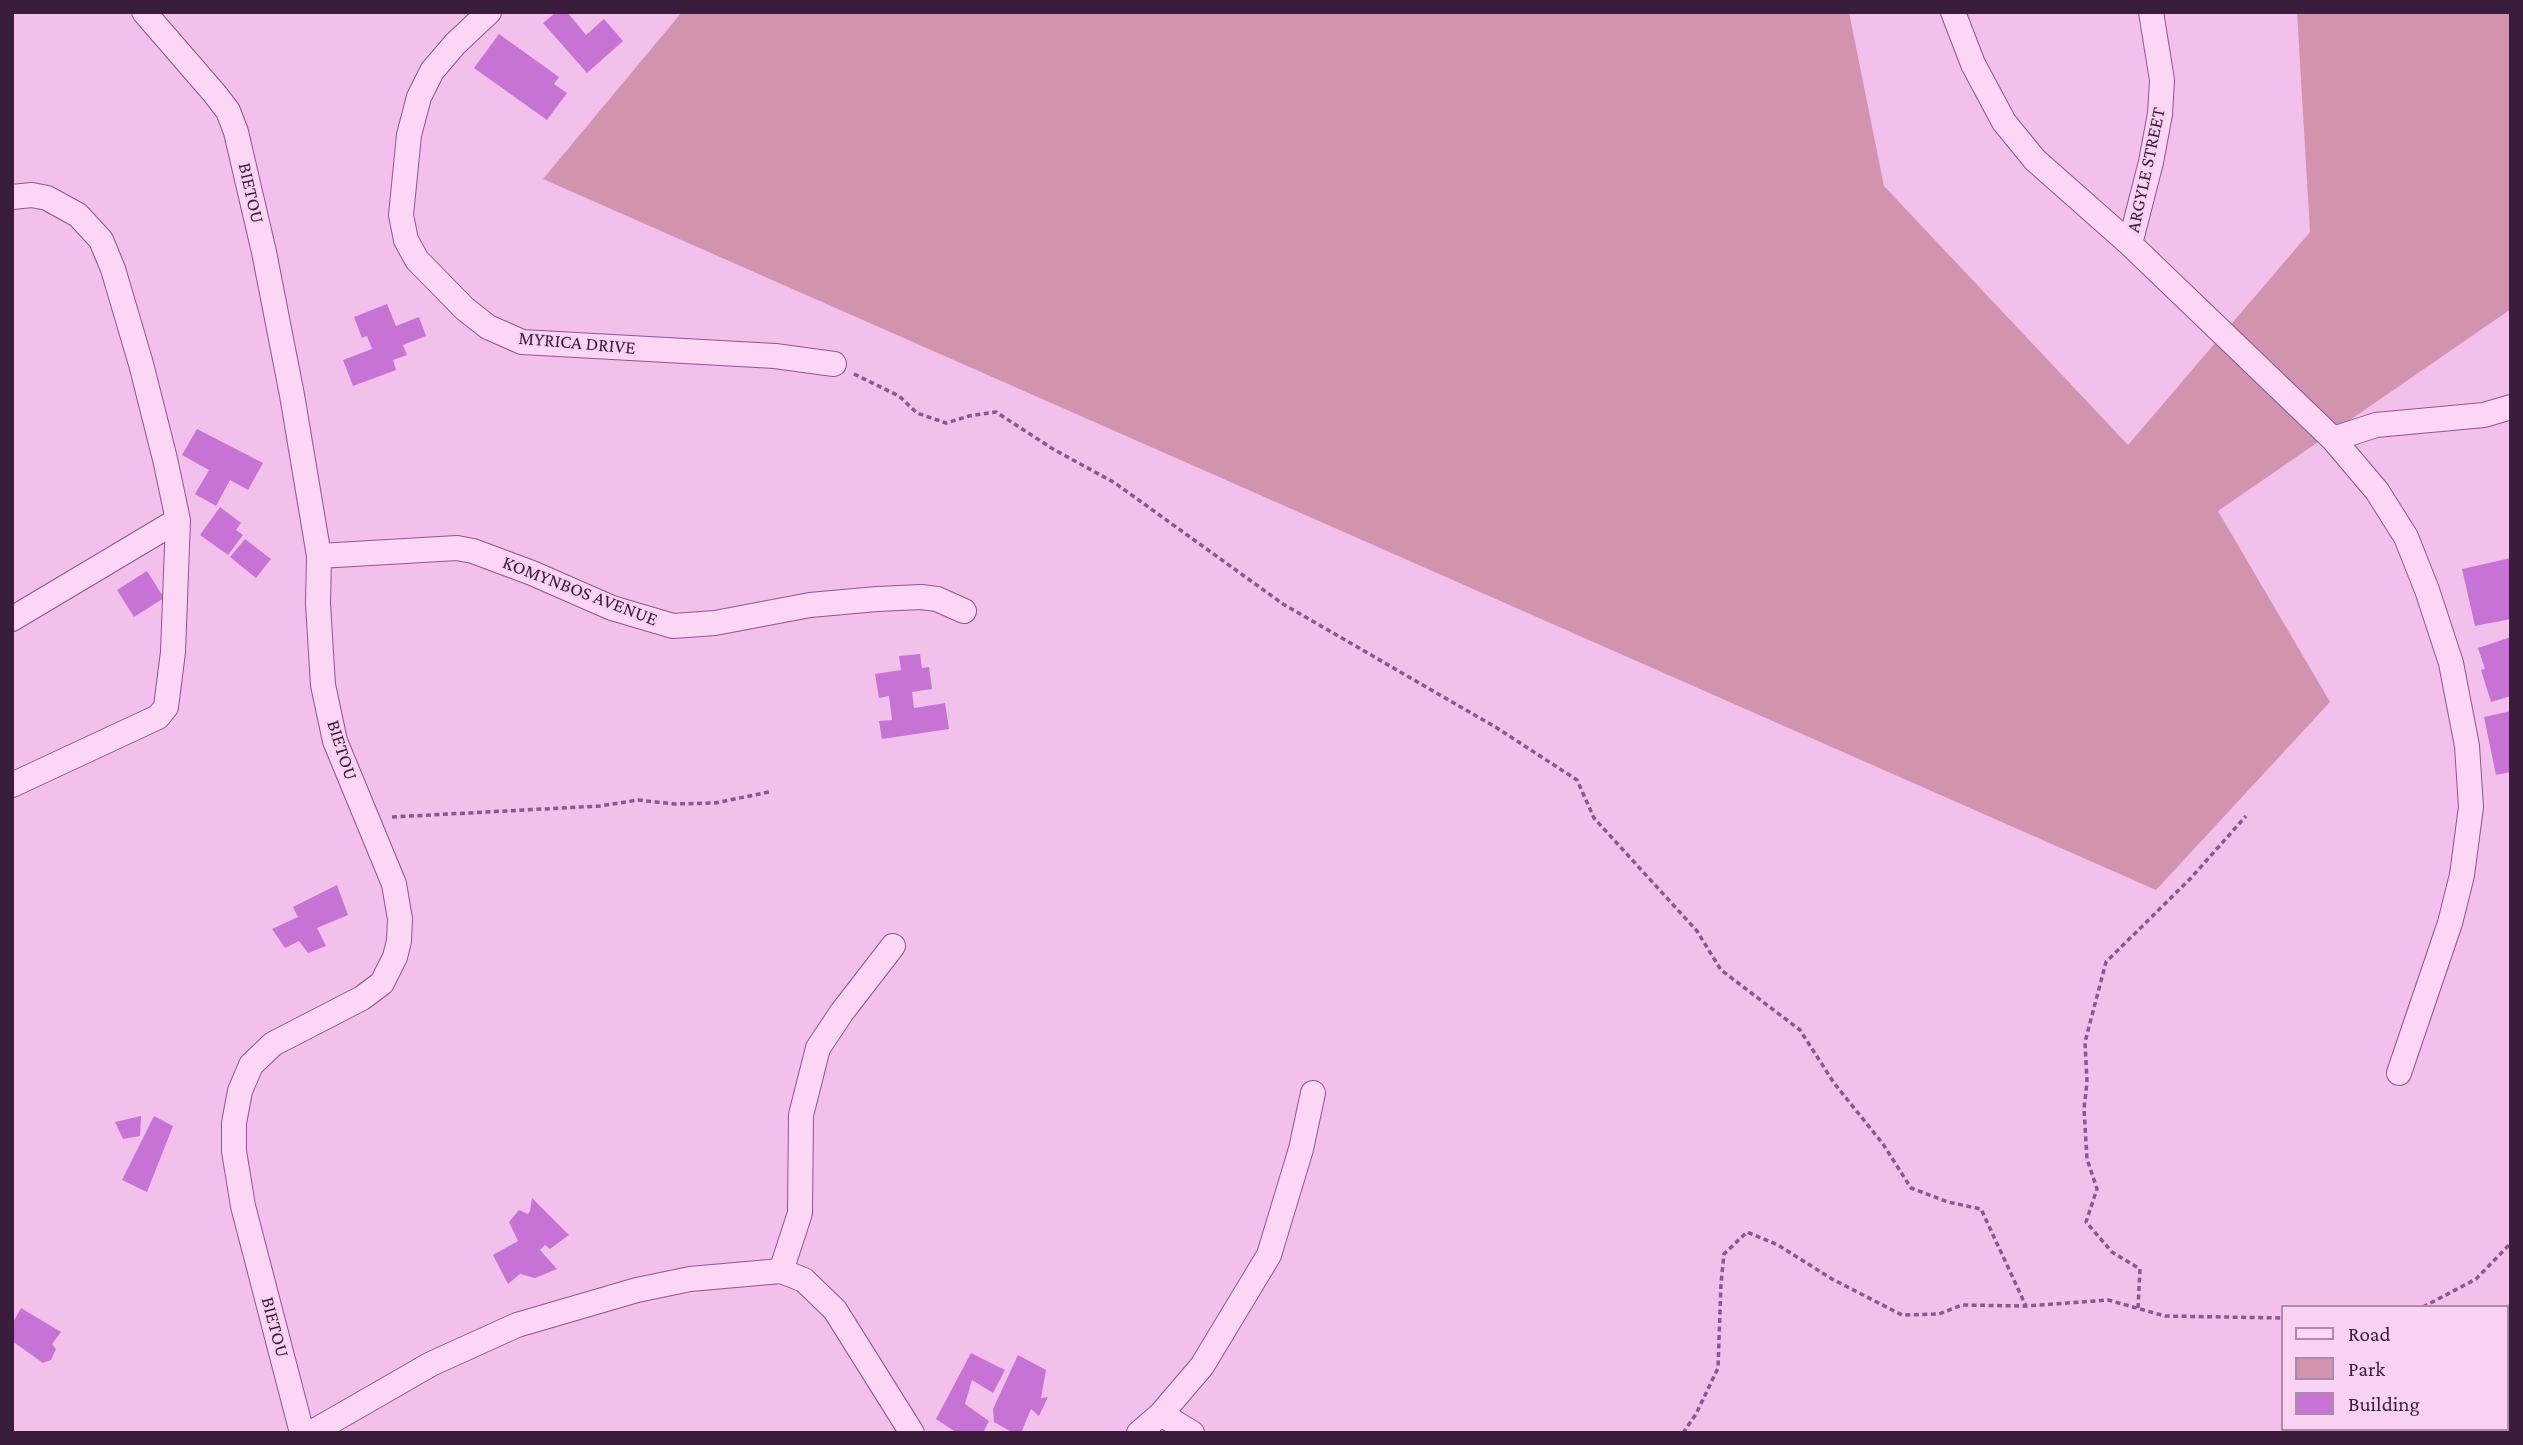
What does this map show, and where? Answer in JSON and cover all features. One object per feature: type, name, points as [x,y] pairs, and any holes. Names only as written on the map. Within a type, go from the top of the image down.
[{"type":"street","name":"BIETOU","points":[[144,12],[215,94],[228,111],[236,132],[292,395],[319,556],[318,604],[323,685],[335,741],[394,884],[400,919],[395,957],[382,983],[362,999],[273,1044],[251,1065],[240,1091],[234,1123],[234,1151],[243,1206],[302,1433]]},
{"type":"street","name":"MYRICA DRIVE","points":[[489,12],[432,71],[419,97],[409,135],[401,215],[406,240],[426,270],[465,309],[488,327],[522,342],[775,356],[834,365]]},
{"type":"street","points":[[1953,12],[1973,64],[2004,121],[2035,160],[2130,244],[2333,439],[2377,491],[2406,537],[2451,663],[2467,746],[2471,807],[2462,875],[2450,923],[2399,1073]]},
{"type":"street","name":"ARGYLE STREET","points":[[2130,244],[2160,114],[2162,80],[2151,12]]},
{"type":"street","points":[[12,197],[32,195],[47,198],[78,215],[101,240],[113,269],[141,364],[178,520],[173,652],[166,707],[158,717],[149,722],[12,785]]},
{"type":"street","points":[[2333,439],[2376,425],[2484,415],[2511,407]]},
{"type":"street","points":[[12,618],[178,520]]},
{"type":"street","name":"KOMYNBOS AVENUE","points":[[319,556],[440,548],[473,551],[612,608],[673,626],[715,623],[810,605],[877,599],[929,598],[964,611]]},
{"type":"street","points":[[782,1271],[800,1213],[801,1115],[818,1048],[893,946]]},
{"type":"street","points":[[1139,1433],[1161,1414],[1202,1366],[1269,1255],[1301,1149],[1313,1093]]},
{"type":"street","points":[[311,1433],[430,1364],[517,1325],[637,1290],[690,1279],[782,1271],[804,1280],[835,1310],[912,1433]]},
{"type":"street","points":[[1161,1414],[1192,1433]]},
{"type":"path","points":[[834,365],[898,396],[918,413],[946,423],[996,412],[1053,449],[1115,483],[1283,604],[1497,728],[1577,780],[1594,818],[1697,931],[1721,970],[1800,1030],[1834,1083],[1883,1144],[1911,1188],[1948,1202],[1981,1209],[2026,1306]]},
{"type":"path","points":[[368,819],[600,806],[638,800],[674,804],[715,803],[769,792]]},
{"type":"path","points":[[2138,1308],[2140,1269],[2112,1252],[2086,1222],[2097,1189],[2087,1159],[2084,1109],[2087,1082],[2085,1042],[2106,962],[2191,877],[2246,816]]},
{"type":"path","points":[[1683,1433],[1696,1414],[1718,1368],[1724,1254],[1747,1232],[1778,1245],[1832,1279],[1902,1315],[1939,1314],[1962,1305],[2026,1306],[2108,1300],[2165,1315],[2282,1318]]},
{"type":"path","points":[[2427,1305],[2476,1279],[2511,1243]]},
{"type":"green space","points":[[682,12],[1849,12],[1884,186],[2128,445],[2310,232],[2297,12],[2511,12],[2511,309],[2218,511],[2330,702],[2156,890],[543,179]]},
{"type":"building","points":[[556,12],[567,12],[586,35],[604,19],[623,41],[587,73],[543,23]]},
{"type":"building","points":[[499,34],[559,77],[554,84],[567,93],[547,120],[474,68]]},
{"type":"building","points":[[387,304],[396,326],[419,317],[426,336],[403,345],[407,355],[393,360],[396,370],[353,386],[343,360],[372,349],[367,336],[362,338],[354,317]]},
{"type":"building","points":[[197,429],[263,463],[248,490],[230,480],[216,506],[195,494],[209,470],[182,455]]},
{"type":"building","points":[[220,507],[241,523],[236,530],[243,535],[228,555],[200,535]]},
{"type":"building","points":[[245,539],[271,559],[256,578],[230,557]]},
{"type":"building","points":[[2511,558],[2511,619],[2475,626],[2462,569]]},
{"type":"building","points":[[147,571],[164,598],[134,617],[117,590]]},
{"type":"building","points":[[2511,637],[2511,696],[2491,702],[2481,670],[2485,669],[2478,648]]},
{"type":"building","points":[[920,654],[922,668],[929,667],[932,689],[912,692],[914,708],[945,703],[949,729],[882,739],[879,721],[892,720],[889,696],[879,698],[875,674],[901,670],[899,656]]},
{"type":"building","points":[[2511,711],[2511,772],[2496,775],[2484,717]]},
{"type":"building","points":[[337,885],[348,915],[317,928],[326,946],[308,953],[299,941],[285,948],[272,929],[298,917],[293,907]]},
{"type":"building","points":[[141,1116],[140,1136],[123,1139],[115,1122]]},
{"type":"building","points":[[154,1116],[173,1126],[147,1192],[122,1180]]},
{"type":"building","points":[[532,1198],[569,1235],[550,1249],[545,1245],[540,1250],[557,1269],[535,1278],[520,1274],[508,1284],[493,1255],[518,1241],[509,1222],[519,1210],[528,1214]]},
{"type":"building","points":[[21,1308],[61,1332],[52,1344],[56,1349],[51,1360],[43,1363],[12,1341],[12,1324]]},
{"type":"building","points":[[971,1353],[1005,1370],[993,1393],[972,1380],[965,1404],[989,1421],[983,1433],[957,1433],[936,1419]]},
{"type":"building","points":[[1018,1355],[1046,1370],[1041,1398],[1048,1397],[1039,1416],[1031,1409],[1021,1433],[1013,1433],[994,1422],[993,1409]]}]
